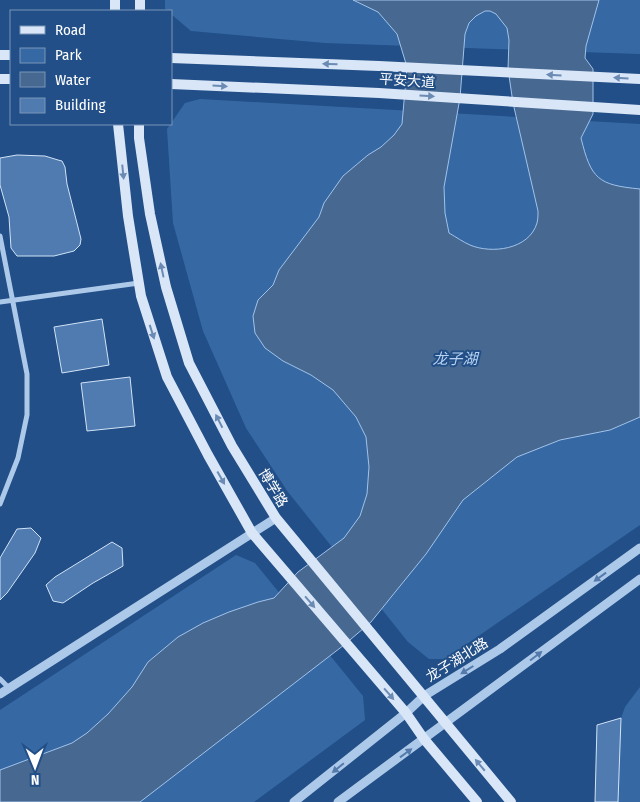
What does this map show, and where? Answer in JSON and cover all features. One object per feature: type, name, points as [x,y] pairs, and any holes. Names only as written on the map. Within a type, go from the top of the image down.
[{"type":"main road","name":"平安大道","points":[[172,58],[640,79]]},
{"type":"main road","name":"平安大道","points":[[172,84],[379,93],[640,110]]},
{"type":"main road","points":[[118,125],[128,216],[141,296],[167,377],[208,455],[252,533],[406,713],[424,739],[477,802]]},
{"type":"main road","name":"博学路","points":[[139,125],[139,138],[150,214],[166,287],[189,363],[232,446],[276,518],[511,802]]},
{"type":"street","points":[[0,236],[27,374],[27,415],[18,458],[0,504]]},
{"type":"street","points":[[0,302],[139,283]]},
{"type":"street","points":[[0,694],[276,518]]},
{"type":"street","name":"龙子湖北路","points":[[294,802],[406,713],[424,696],[500,649],[640,548]]},
{"type":"street","points":[[338,802],[640,579]]},
{"type":"street","points":[[0,679],[9,688]]},
{"type":"green space","points":[[165,0],[640,0],[640,54],[325,43],[191,31],[172,15],[172,10],[165,9]]},
{"type":"green space","points":[[200,99],[640,124],[640,525],[445,659],[429,659],[408,642],[288,492],[246,428],[203,331],[173,223],[167,129],[172,125],[172,122],[185,103]]},
{"type":"green space","points":[[236,555],[255,563],[363,696],[365,720],[254,802],[0,802],[0,710]]},
{"type":"green space","points":[[640,687],[640,802],[618,802],[619,724],[625,707]]},
{"type":"water","name":"龙子湖","points":[[353,0],[599,0],[586,46],[585,58],[593,69],[593,114],[581,138],[589,163],[598,177],[614,185],[640,189],[640,417],[610,430],[560,440],[517,457],[463,500],[426,554],[371,622],[344,645],[140,802],[0,802],[0,770],[72,743],[87,733],[108,714],[132,687],[148,662],[178,637],[203,623],[229,612],[274,598],[298,572],[344,538],[360,516],[367,494],[369,467],[366,437],[356,417],[333,390],[311,375],[283,361],[265,348],[255,333],[253,316],[258,300],[273,285],[279,270],[319,217],[324,203],[343,176],[368,155],[381,147],[394,135],[402,124],[407,67],[397,34],[378,12]],"holes":[[[485,11],[496,14],[507,28],[509,40],[508,69],[513,103],[538,211],[537,223],[533,232],[526,239],[508,248],[498,249],[479,248],[449,233],[445,213],[444,187],[460,98],[465,34],[469,23],[476,16]]]},
{"type":"building","points":[[17,155],[45,156],[62,161],[81,239],[80,245],[74,251],[54,256],[17,256],[11,248],[9,217],[0,185],[0,158]]},
{"type":"building","points":[[102,319],[109,365],[62,373],[54,327]]},
{"type":"building","points":[[130,377],[135,426],[87,431],[81,383]]},
{"type":"building","points":[[31,528],[41,538],[35,553],[0,600],[0,558],[17,529]]},
{"type":"building","points":[[112,542],[122,548],[123,566],[63,603],[53,601],[46,585],[55,577]]},
{"type":"building","points":[[621,718],[618,802],[595,802],[597,725]]}]
